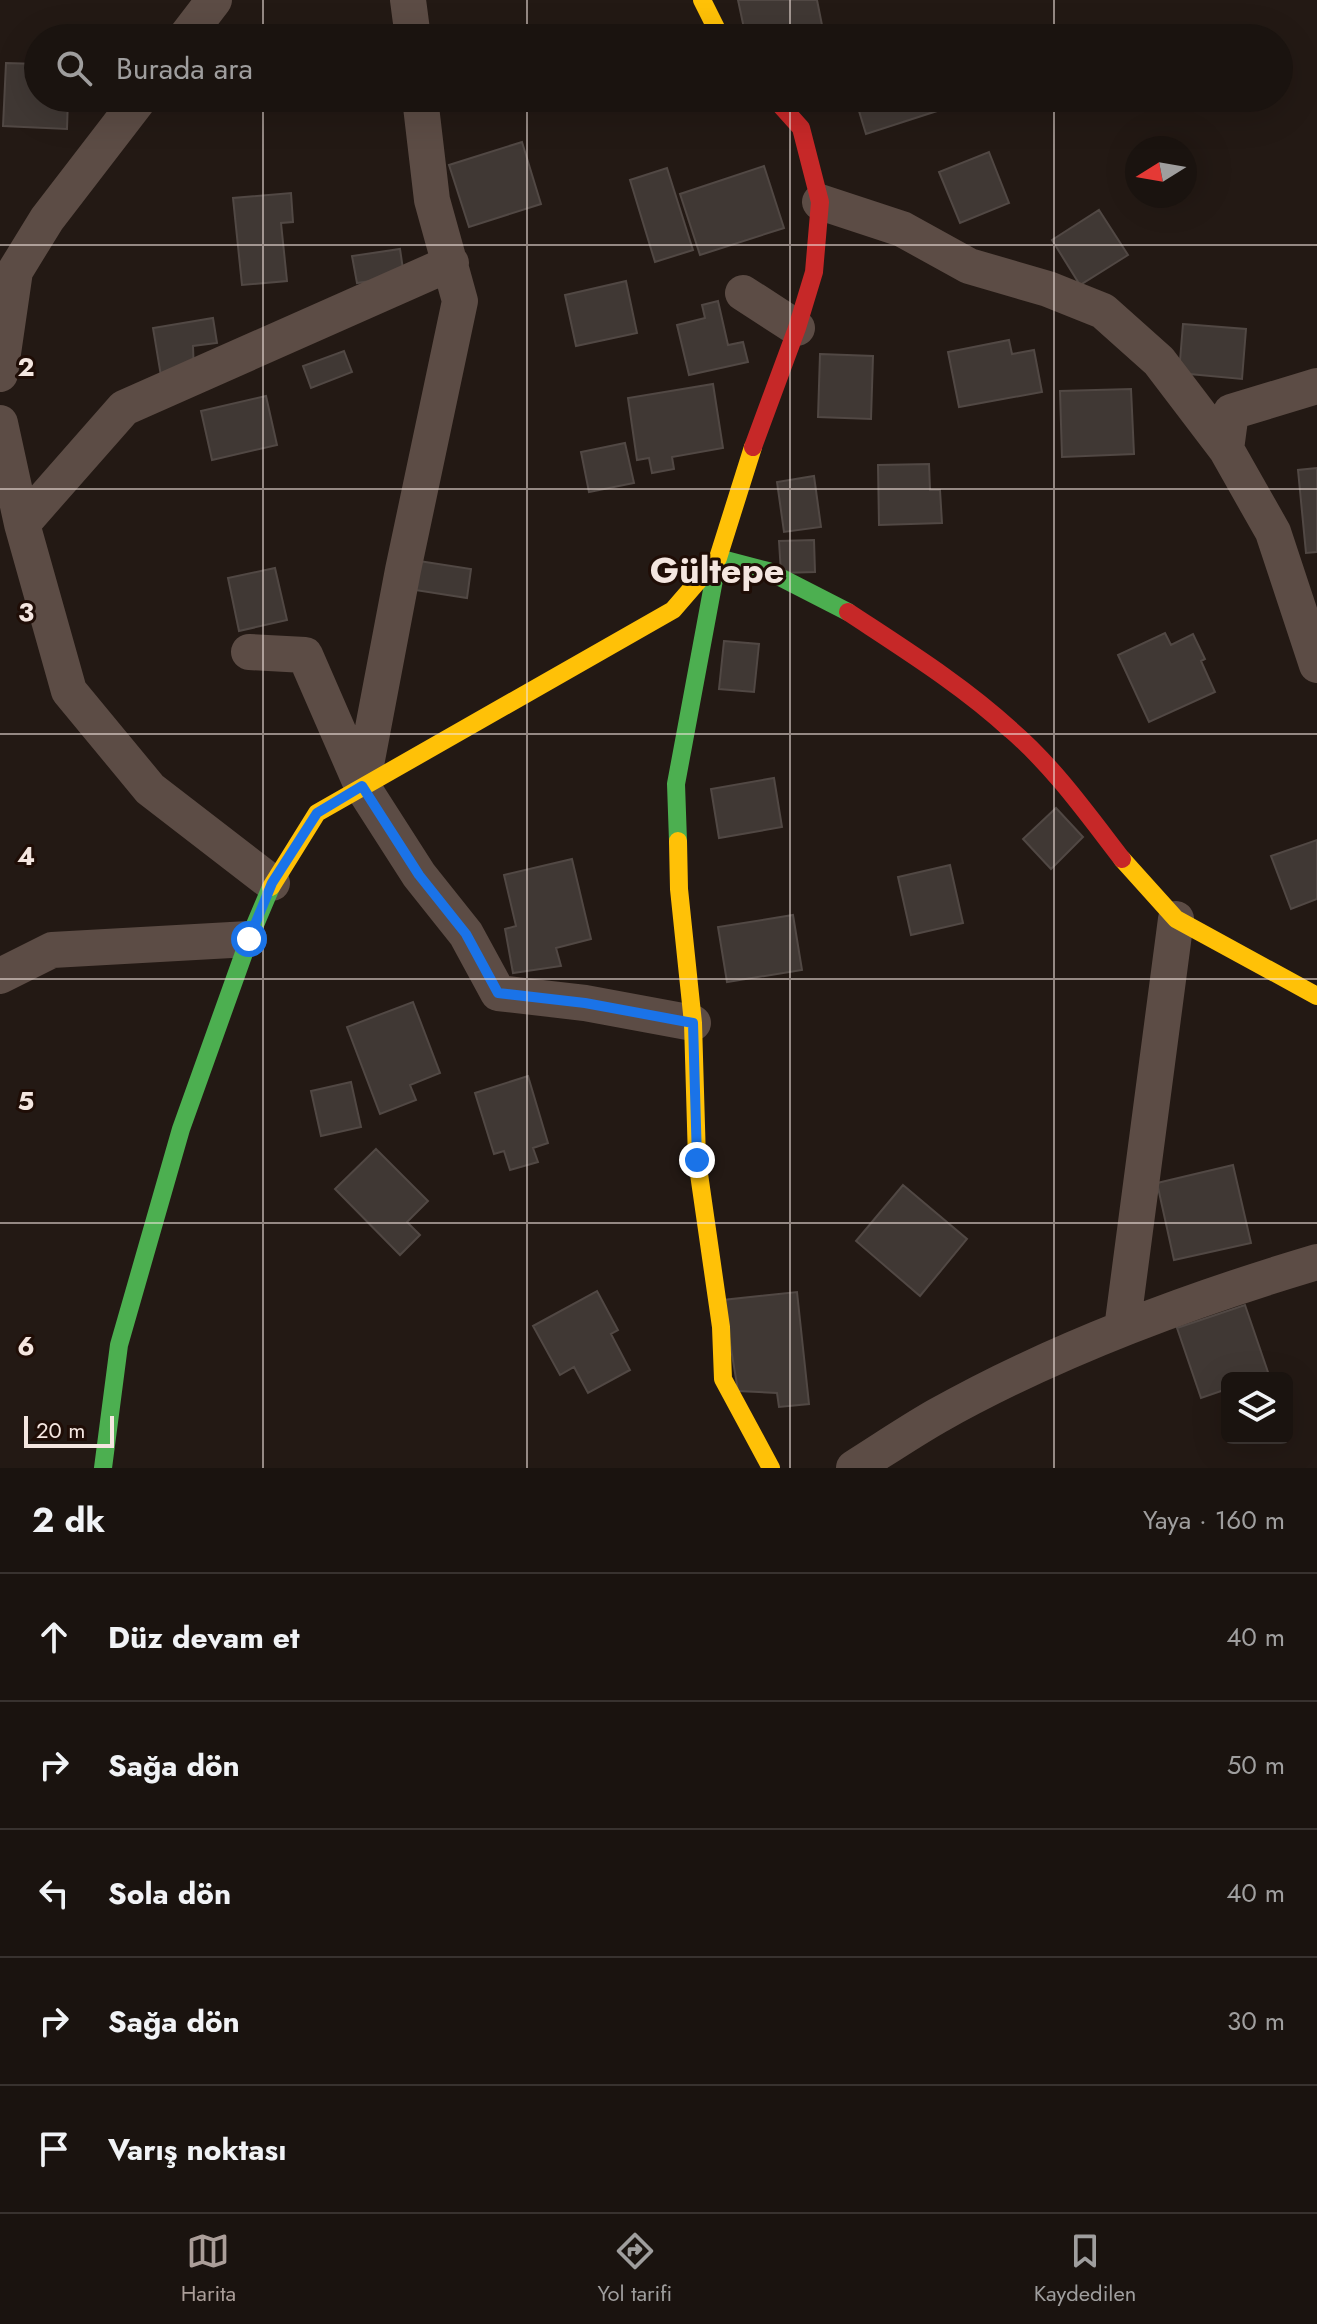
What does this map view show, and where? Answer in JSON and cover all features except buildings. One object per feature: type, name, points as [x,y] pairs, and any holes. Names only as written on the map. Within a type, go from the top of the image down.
[{"type":"main road","points":[[702,0],[714,24]]},
{"type":"main road","points":[[771,1468],[723,1379],[721,1327],[697,1160],[693,1023],[679,889],[676,784],[718,558],[762,418],[797,328],[814,272],[820,202],[801,128],[787,112]]},
{"type":"main road","points":[[103,1468],[119,1345],[181,1129],[272,883],[317,813],[673,610],[718,558]]},
{"type":"main road","points":[[718,558],[768,571],[836,604],[933,668],[1012,730],[1070,792],[1123,860],[1176,919],[1317,996]]},
{"type":"street","points":[[196,24],[214,0]]},
{"type":"street","points":[[408,0],[411,24]]},
{"type":"street","points":[[0,374],[15,271],[47,219],[129,112]]},
{"type":"street","points":[[362,786],[403,570],[460,301],[432,200],[422,112]]},
{"type":"street","points":[[820,202],[902,229],[969,266],[1048,289],[1103,311],[1159,361],[1226,449],[1273,532],[1317,665]]},
{"type":"street","points":[[22,524],[124,408],[451,263]]},
{"type":"street","points":[[743,293],[797,328]]},
{"type":"street","points":[[1226,449],[1231,412],[1317,386]]},
{"type":"street","points":[[0,423],[22,524],[69,691],[150,789],[272,883]]},
{"type":"street","points":[[249,652],[305,655],[362,786],[419,875],[466,934],[498,993],[585,1003],[693,1023]]},
{"type":"street","points":[[1122,1329],[1176,919]]},
{"type":"street","points":[[0,976],[52,950],[249,939]]},
{"type":"street","points":[[854,1468],[938,1416],[1054,1357],[1122,1329],[1317,1262]]},
{"type":"traffic: fast","points":[[678,841],[676,784],[718,558],[768,571],[848,612]]},
{"type":"traffic: fast","points":[[103,1468],[119,1345],[181,1129],[249,939],[271,887]]},
{"type":"traffic: slow","points":[[702,0],[714,24]]},
{"type":"traffic: slow","points":[[271,887],[317,813],[673,610],[718,558],[753,447]]},
{"type":"traffic: slow","points":[[678,841],[679,889],[693,1023],[697,1160],[721,1327],[723,1379],[771,1468]]},
{"type":"traffic: slow","points":[[1122,859],[1176,919],[1317,996]]},
{"type":"traffic: jam","points":[[753,447],[814,272],[820,202],[801,128],[787,112]]},
{"type":"traffic: jam","points":[[848,612],[953,683],[1027,744],[1056,775],[1122,859]]},
{"type":"district","name":"Gültepe","points":[[717,570]]},
{"type":"route","points":[[249,939],[272,883],[317,813],[362,786],[419,875],[466,934],[498,993],[585,1003],[693,1023],[697,1160]]}]
